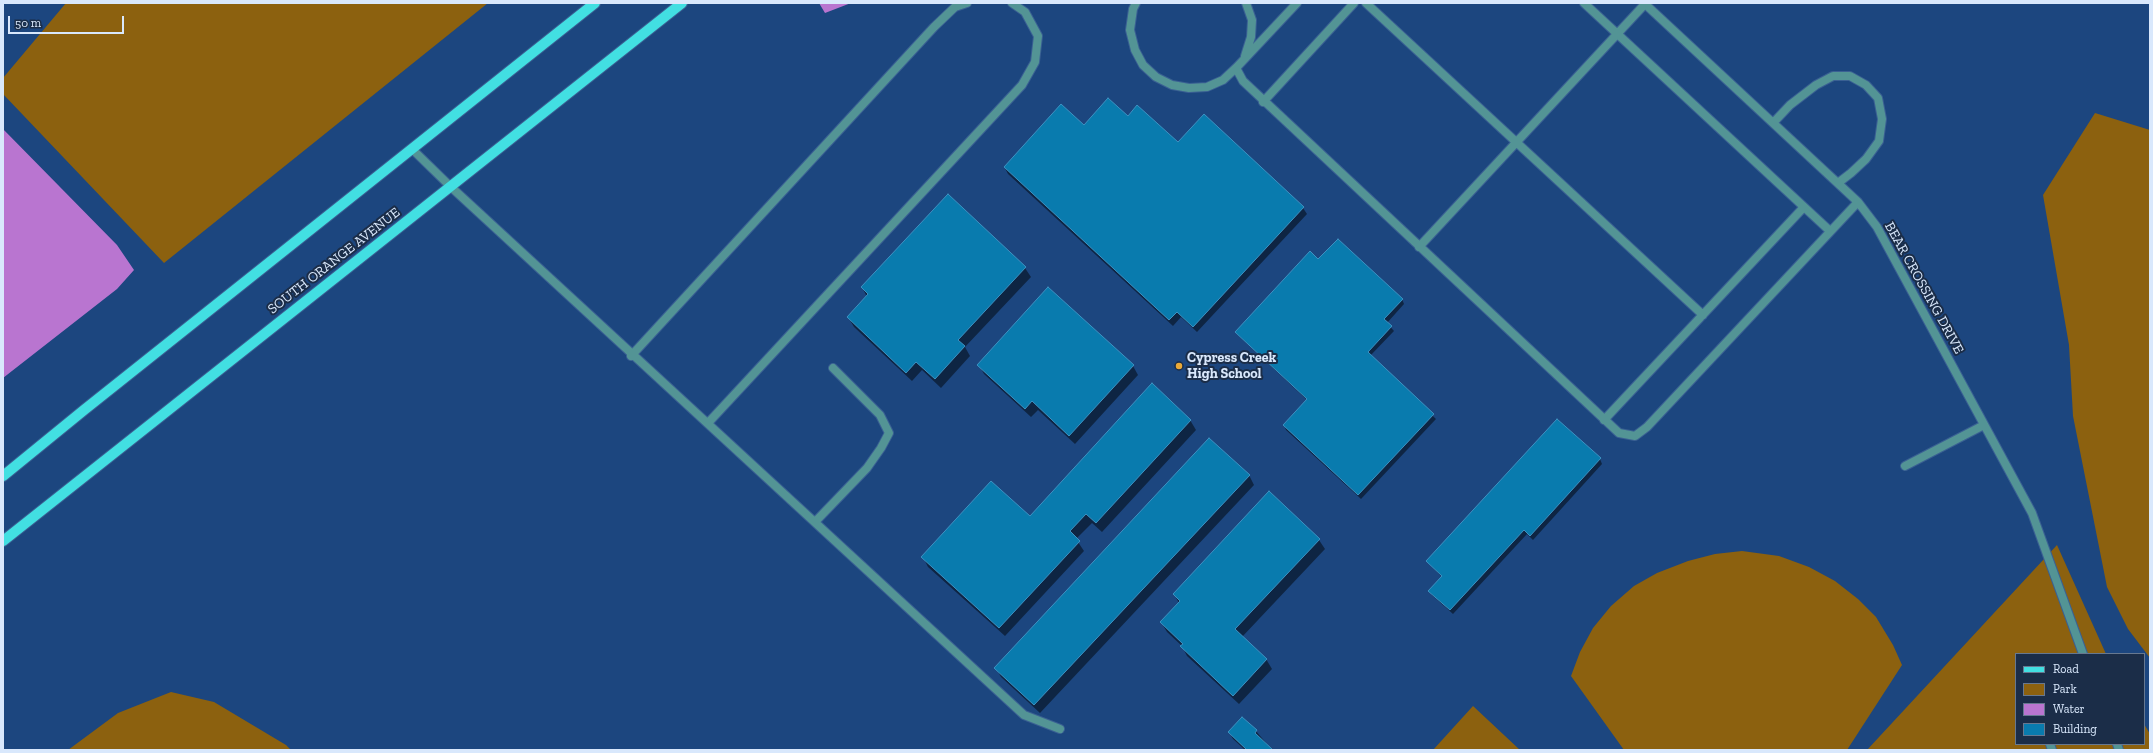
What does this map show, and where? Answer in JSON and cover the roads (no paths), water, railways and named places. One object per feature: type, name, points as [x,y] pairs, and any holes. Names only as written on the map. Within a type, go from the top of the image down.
[{"type":"main road","points":[[3,476],[595,3]]},
{"type":"main road","name":"SOUTH ORANGE AVENUE","points":[[3,541],[682,3]]},
{"type":"street","points":[[631,356],[934,27],[956,7],[967,3]]},
{"type":"street","points":[[708,423],[1022,85],[1035,62],[1038,36],[1025,12],[1012,3]]},
{"type":"street","points":[[1136,3],[1133,9],[1130,30],[1134,50],[1143,65],[1156,77],[1172,85],[1189,88],[1207,86],[1223,80],[1297,3]]},
{"type":"street","points":[[1236,68],[1246,54],[1251,37],[1252,20],[1246,3]]},
{"type":"street","points":[[1263,102],[1354,3]]},
{"type":"street","points":[[1366,3],[1703,315]]},
{"type":"street","points":[[1584,3],[1830,231]]},
{"type":"street","points":[[1419,248],[1645,4]]},
{"type":"street","name":"BEAR CROSSING DRIVE","points":[[1645,4],[1858,202],[1876,227],[2032,513],[2084,653]]},
{"type":"street","points":[[1236,68],[1243,82],[1263,102],[1604,420],[1619,433],[1626,435],[1635,436],[1642,432],[1858,202]]},
{"type":"street","points":[[1773,123],[1790,105],[1816,85],[1833,76],[1850,76],[1866,85],[1878,98],[1882,118],[1879,141],[1866,159],[1851,174],[1838,183]]},
{"type":"street","points":[[412,149],[631,356],[708,423],[1024,716],[1060,730]]},
{"type":"street","points":[[1604,420],[1804,207]]},
{"type":"street","points":[[815,522],[867,468],[882,448],[889,432],[880,415],[833,368]]},
{"type":"street","points":[[1905,466],[1984,425]]},
{"type":"water","points":[[819,3],[851,3],[825,13]]},
{"type":"water","points":[[3,129],[117,245],[134,270],[117,289],[3,378]]},
{"type":"place","name":"Cypress Creek High School","points":[[1179,366]]}]
